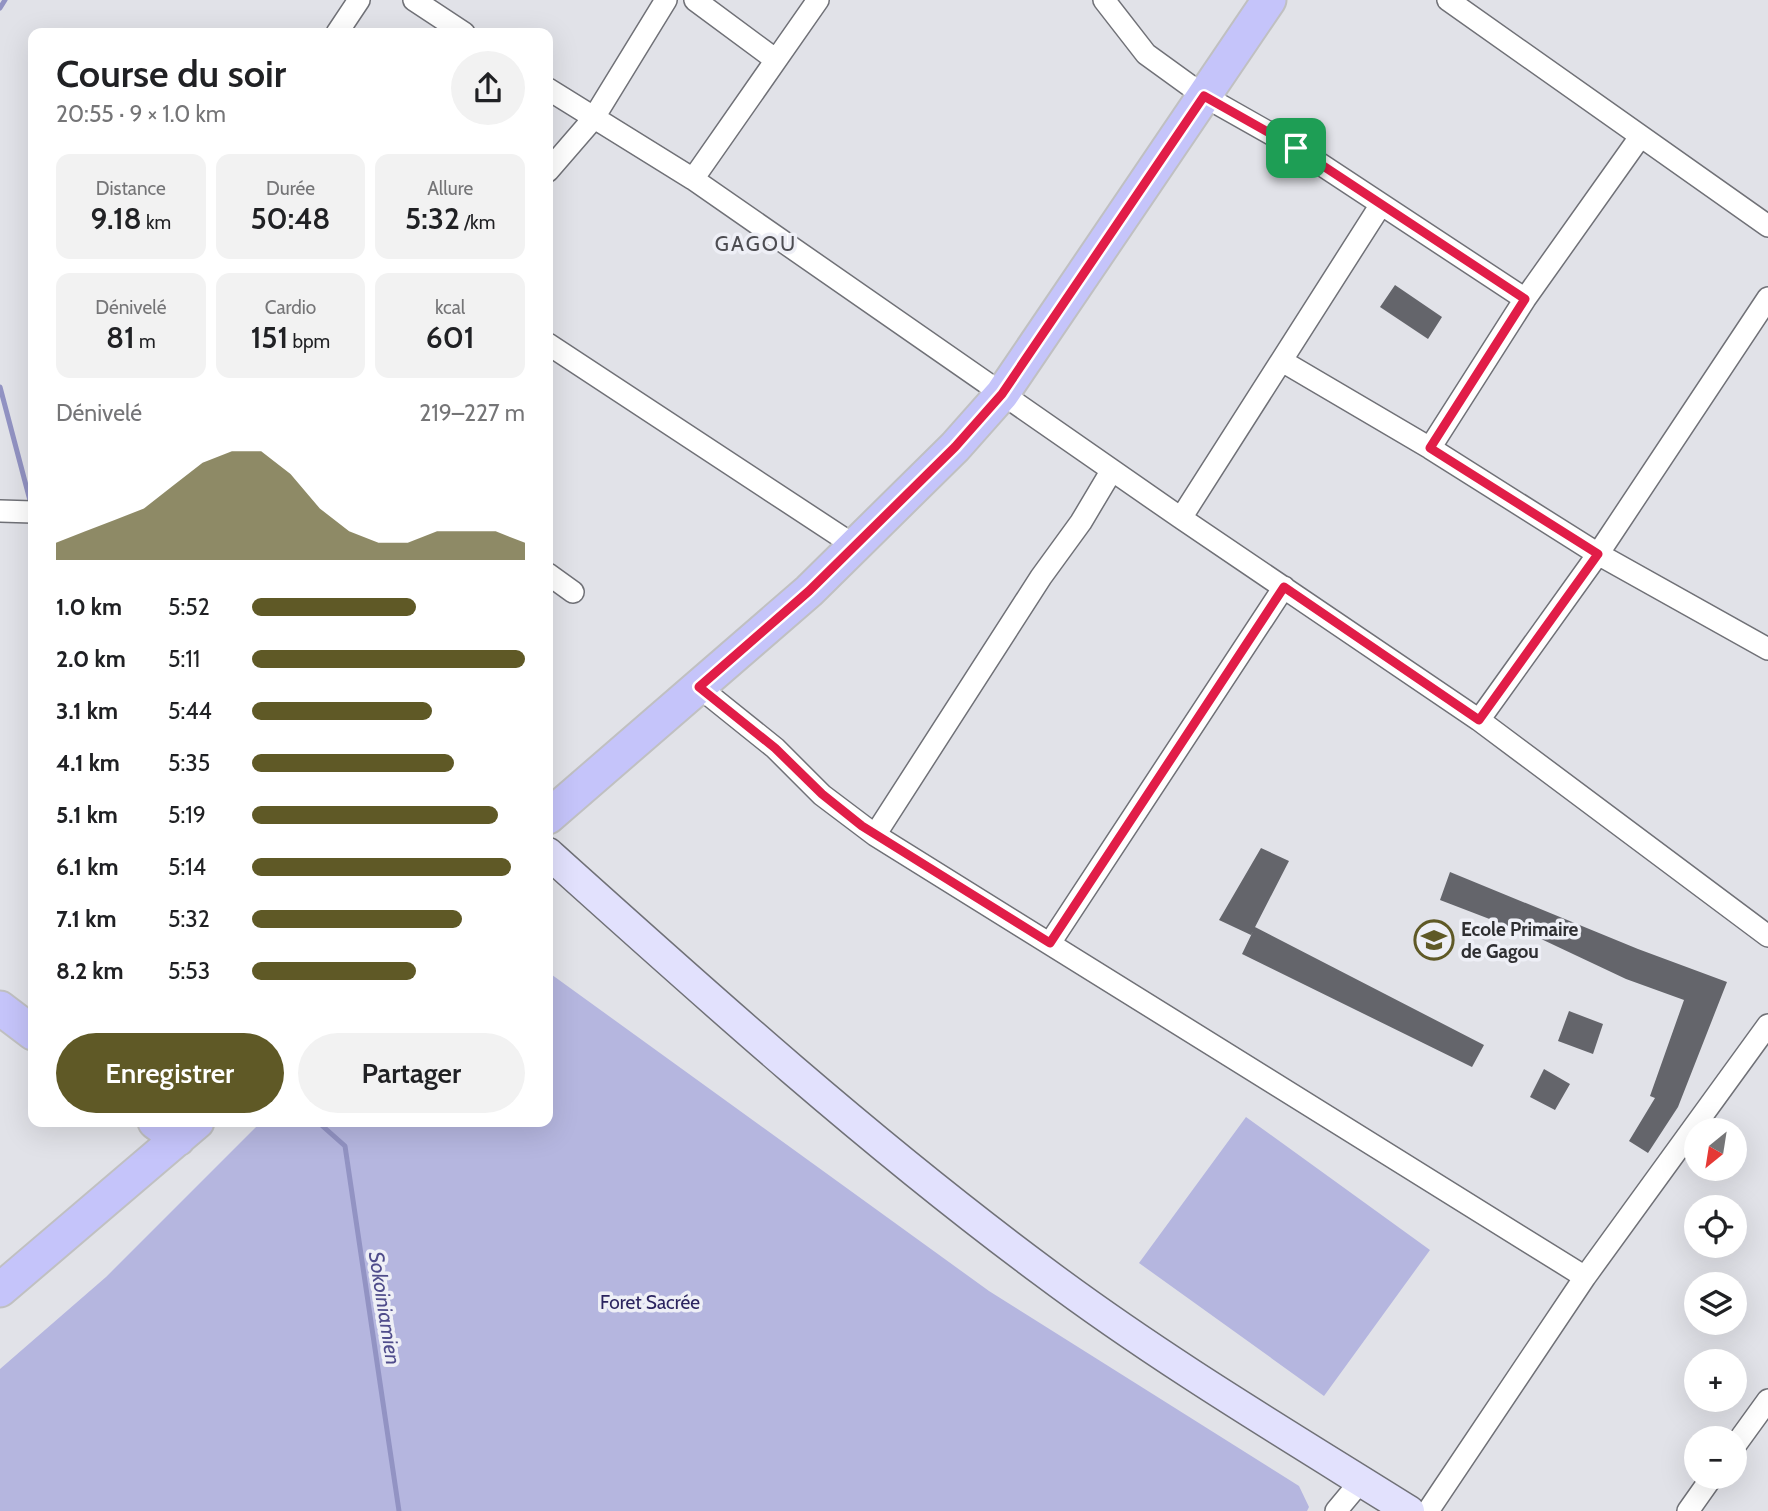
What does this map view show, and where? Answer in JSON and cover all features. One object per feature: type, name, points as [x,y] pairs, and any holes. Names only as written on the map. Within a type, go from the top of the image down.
[{"type":"main road","points":[[553,813],[809,591],[955,447],[1002,394],[1269,0]]},
{"type":"main road","points":[[0,1008],[28,1028]]},
{"type":"main road","points":[[0,1290],[177,1127]]},
{"type":"street","points":[[340,28],[359,0]]},
{"type":"street","points":[[414,0],[456,28]]},
{"type":"street","points":[[553,165],[593,119],[666,0]]},
{"type":"street","points":[[695,0],[776,60]]},
{"type":"street","points":[[693,179],[818,0]]},
{"type":"street","points":[[1104,0],[1146,54],[1204,96],[1296,148],[1380,206],[1525,299]]},
{"type":"street","points":[[1448,0],[1768,226]]},
{"type":"street","points":[[553,92],[693,179],[1181,518],[1479,720],[1768,936]]},
{"type":"street","points":[[1430,448],[1525,299],[1640,137]]},
{"type":"street","points":[[1181,518],[1380,206]]},
{"type":"street","points":[[1479,720],[1598,554],[1768,298]]},
{"type":"street","points":[[553,347],[855,546]]},
{"type":"street","points":[[1282,361],[1430,448],[1598,554],[1768,649]]},
{"type":"street","points":[[874,835],[1041,578],[1081,522],[1112,470]]},
{"type":"street","points":[[0,511],[28,512]]},
{"type":"street","points":[[553,577],[573,592]]},
{"type":"street","points":[[1050,943],[1284,587]]},
{"type":"street","points":[[699,687],[775,748],[822,794],[874,835],[1585,1278]]},
{"type":"street","points":[[553,857],[880,1142],[1023,1256],[1110,1320],[1409,1511]]},
{"type":"street","points":[[1428,1511],[1585,1278],[1768,1025]]},
{"type":"street","points":[[1747,1429],[1768,1400]]},
{"type":"street","points":[[1336,1511],[1362,1481]]},
{"type":"street","points":[[1688,1511],[1704,1489]]},
{"type":"green space","name":"Foret Sacrée","points":[[553,976],[989,1291],[1299,1486],[1309,1507],[1307,1511],[0,1511],[0,1369],[106,1277],[256,1127],[553,1127]]},
{"type":"green space","points":[[1246,1117],[1430,1250],[1324,1396],[1139,1263]]},
{"type":"building","points":[[1395,285],[1442,317],[1428,339],[1380,307]]},
{"type":"building","points":[[1261,848],[1289,861],[1251,935],[1219,920]]},
{"type":"building","points":[[1450,872],[1638,949],[1727,982],[1678,1107],[1648,1153],[1629,1141],[1655,1098],[1650,1096],[1684,1000],[1626,979],[1539,938],[1440,900]]},
{"type":"building","points":[[1255,927],[1484,1045],[1472,1067],[1242,954]]},
{"type":"building","name":"Ecole Primaire de Gagou","points":[[1569,1011],[1603,1024],[1593,1054],[1558,1041]]},
{"type":"building","points":[[1544,1069],[1570,1084],[1555,1110],[1530,1097]]},
{"type":"waterway","name":"Sokoiniamien","points":[[0,8],[5,0]]},
{"type":"waterway","name":"Sokoiniamien","points":[[0,387],[28,493]]},
{"type":"waterway","name":"Sokoiniamien","points":[[324,1127],[345,1146],[399,1511]]},
{"type":"place","name":"Ecole Primaire de Gagou","points":[[1434,940]]},
{"type":"district","name":"GAGOU","points":[[756,243]]},
{"type":"route","points":[[1204,96],[1296,148],[1380,206],[1525,299],[1430,448],[1598,554],[1479,720],[1284,587],[1050,943],[874,835],[822,794],[775,748],[699,687],[809,591],[955,447],[1002,394],[1204,96]]}]
